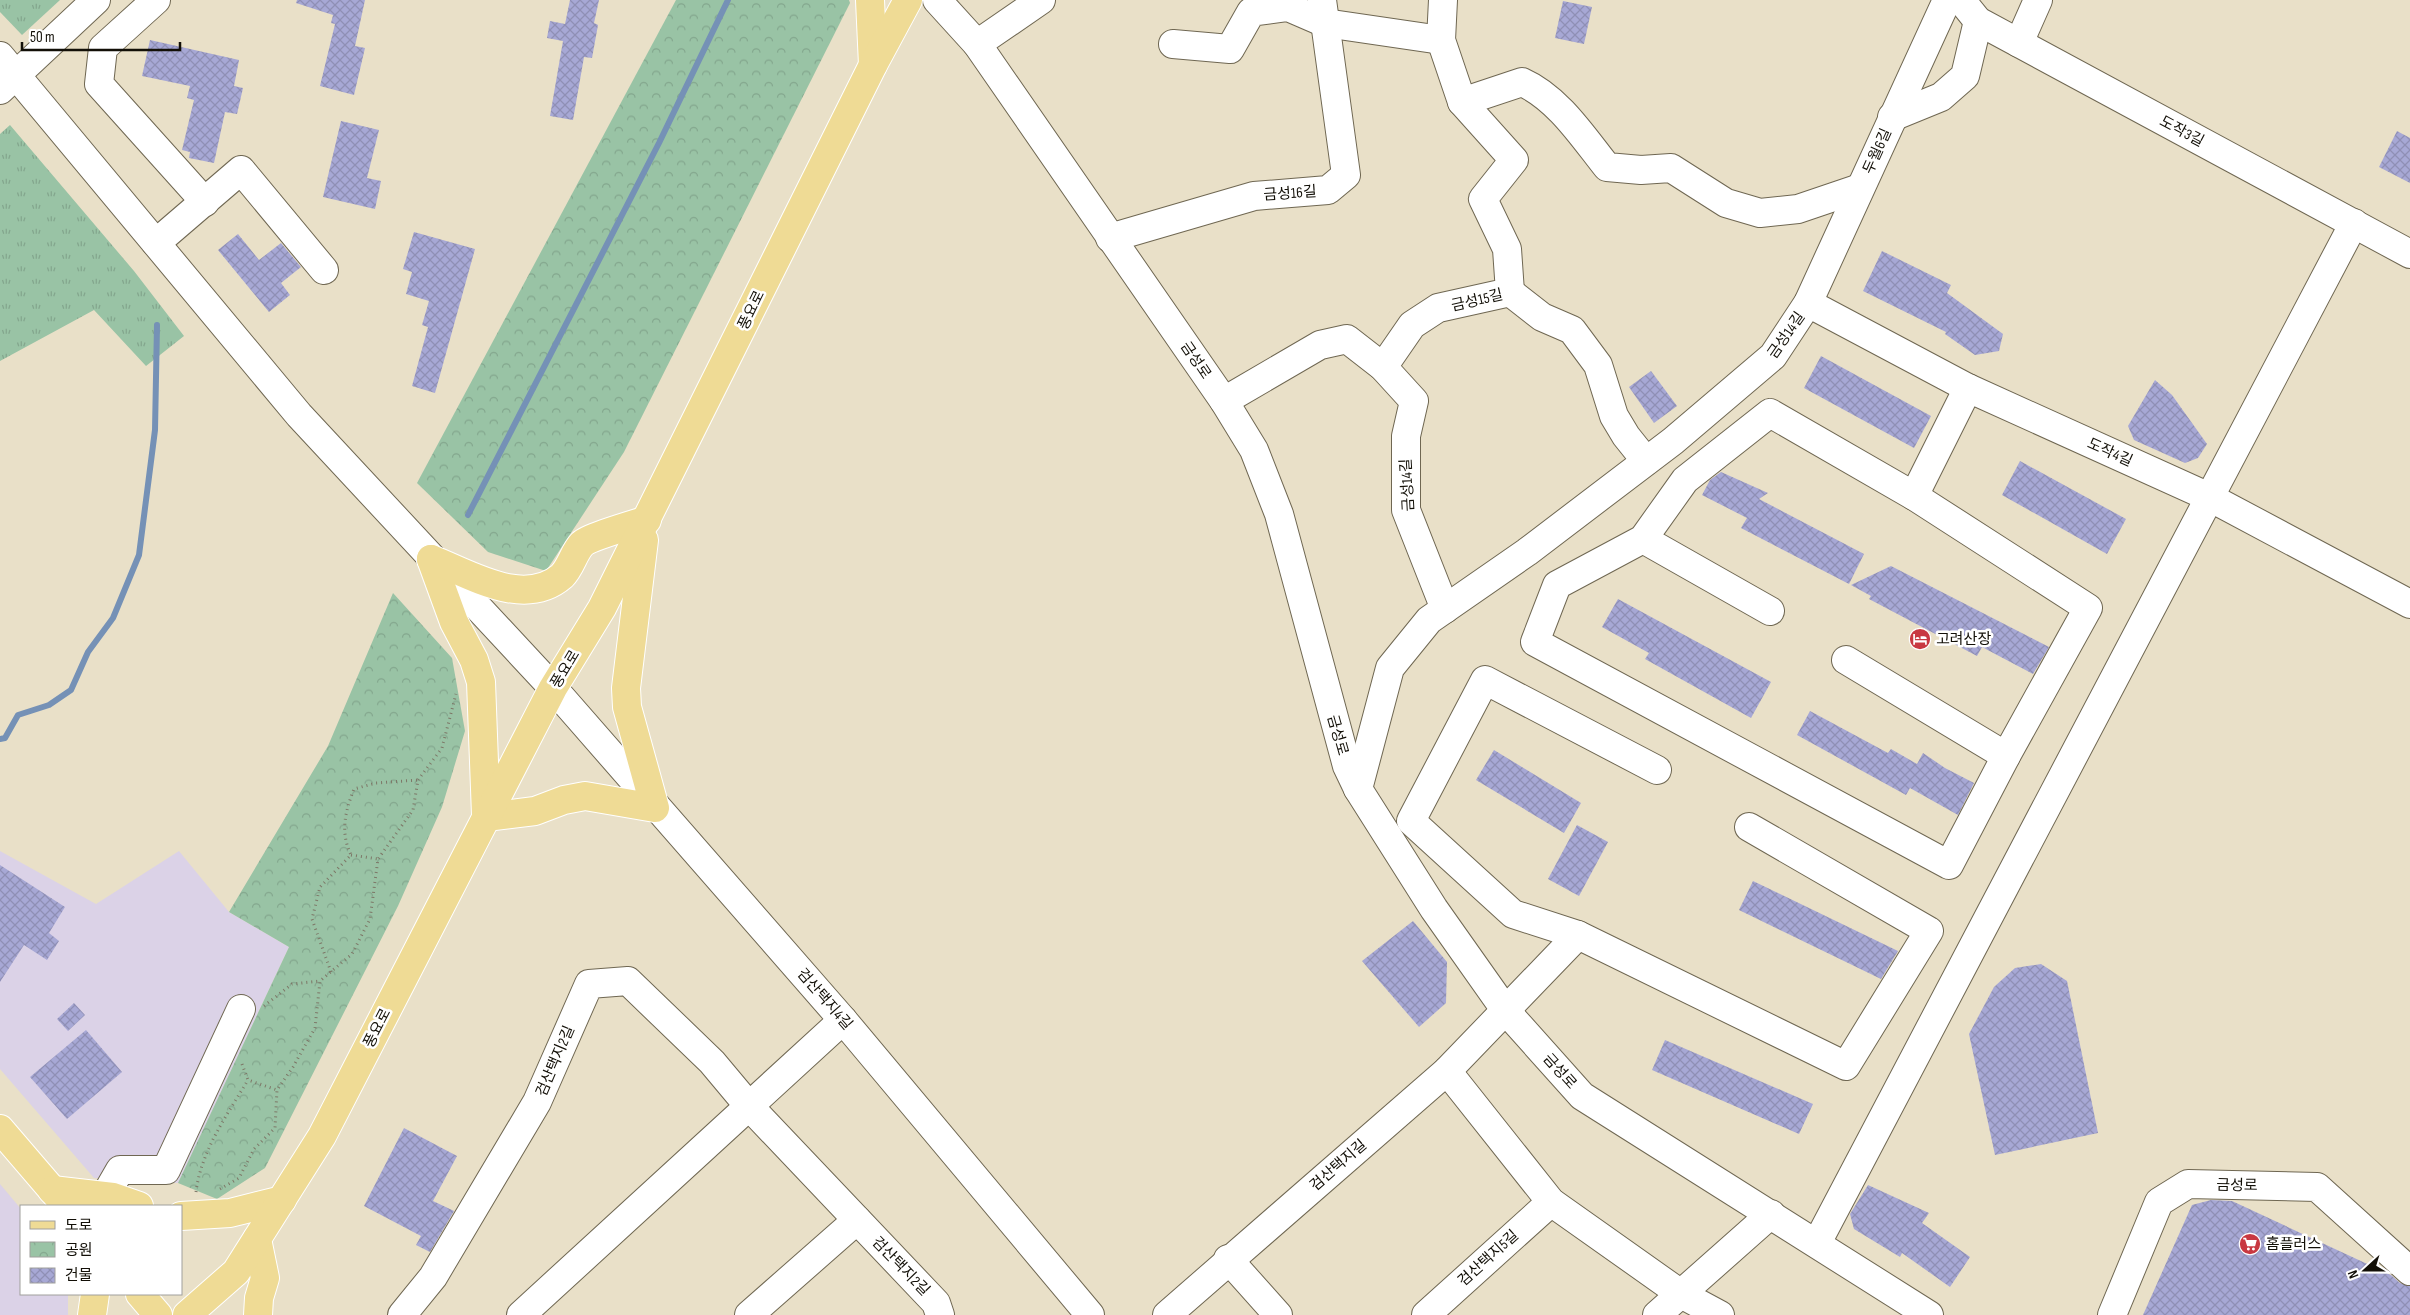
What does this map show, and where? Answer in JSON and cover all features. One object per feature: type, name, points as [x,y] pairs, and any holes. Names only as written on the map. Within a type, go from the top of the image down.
[{"type":"main road","points":[[870,0],[873,65]]},
{"type":"main road","name":"풍요로","points":[[187,1315],[236,1272],[322,1136],[553,688],[602,608],[873,65],[908,0]]},
{"type":"main road","points":[[647,520],[626,688],[627,707],[655,808],[585,796],[536,811],[486,817],[481,682],[474,660],[454,622],[431,558],[507,589],[531,590],[549,585],[564,574],[583,543],[647,520]]},
{"type":"main road","points":[[0,1129],[59,1198],[105,1196],[136,1205]]},
{"type":"main road","points":[[188,1207],[230,1213],[282,1200]]},
{"type":"main road","points":[[257,1240],[265,1278],[259,1298],[258,1315]]},
{"type":"main road","points":[[92,1315],[94,1295]]},
{"type":"main road","points":[[141,1295],[158,1315]]},
{"type":"street","points":[[5,74],[96,0]]},
{"type":"street","points":[[156,0],[103,48],[99,84],[205,202]]},
{"type":"street","name":"금성로","points":[[936,0],[977,44],[1224,401],[1254,450],[1279,514],[1323,683],[1347,766],[1358,789],[1434,909],[1506,1011],[1582,1096],[1929,1315]]},
{"type":"street","points":[[977,44],[1041,0]]},
{"type":"street","name":"금성15길","points":[[1384,367],[1412,325],[1438,308],[1510,292],[1507,249],[1483,199],[1514,160],[1462,102],[1441,40],[1443,0]]},
{"type":"street","name":"두월6길","points":[[1808,303],[1947,0]]},
{"type":"street","name":"도작3길","points":[[1961,0],[1978,20],[2410,254]]},
{"type":"street","points":[[2019,43],[2038,0]]},
{"type":"street","points":[[1172,44],[1230,49],[1251,12],[1288,7],[1323,11],[1441,40]]},
{"type":"street","name":"금성16길","points":[[1110,238],[1254,196],[1328,190],[1346,175],[1323,11]]},
{"type":"street","points":[[1892,117],[1940,96],[1965,76],[1978,20]]},
{"type":"street","name":"검산택지4길","points":[[5,74],[156,243],[299,415],[553,688],[655,808],[843,1020],[1090,1315]]},
{"type":"street","points":[[1462,102],[1522,82],[1538,89],[1576,128],[1607,167],[1641,170],[1671,168],[1726,203],[1760,213],[1798,209],[1860,188]]},
{"type":"street","points":[[156,243],[241,170],[324,270]]},
{"type":"street","points":[[1817,1243],[2354,223]]},
{"type":"street","points":[[1510,292],[1542,317],[1572,330],[1598,365],[1614,416],[1626,436],[1646,461]]},
{"type":"street","name":"도작4길","points":[[1808,303],[1968,388],[2209,497],[2410,604]]},
{"type":"street","name":"금성14길","points":[[1358,789],[1390,668],[1429,620],[1527,552],[1646,461],[1773,356],[1808,303]]},
{"type":"street","points":[[1224,401],[1320,346],[1347,339],[1384,367]]},
{"type":"street","name":"금성14길","points":[[1384,367],[1414,402],[1406,436],[1406,510],[1445,609]]},
{"type":"street","points":[[1914,496],[1968,388]]},
{"type":"street","points":[[1770,413],[1914,496],[2088,608],[2006,756],[1950,865],[1535,642],[1557,585],[1643,539],[1685,480],[1770,413]]},
{"type":"street","points":[[1643,539],[1770,611]]},
{"type":"street","points":[[1846,660],[2006,756]]},
{"type":"street","points":[[1657,770],[1485,680],[1411,821],[1513,914],[1578,935],[1846,1066],[1929,931],[1749,826]]},
{"type":"street","name":"검산택지길","points":[[1167,1315],[1447,1071],[1578,935]]},
{"type":"street","name":"검산택지2길","points":[[402,1315],[433,1277],[538,1102],[589,984],[628,981],[712,1062],[748,1105],[936,1303],[940,1315]]},
{"type":"street","points":[[105,1196],[120,1170],[166,1170],[249,1010]]},
{"type":"street","points":[[521,1315],[843,1020]]},
{"type":"street","points":[[1447,1071],[1551,1202],[1681,1294],[1720,1315]]},
{"type":"street","name":"금성로","points":[[2112,1315],[2159,1202],[2188,1184],[2317,1187],[2410,1271]]},
{"type":"street","name":"검산택지5길","points":[[1426,1315],[1551,1202]]},
{"type":"street","points":[[1657,1315],[1771,1214]]},
{"type":"street","points":[[749,1315],[857,1220]]},
{"type":"street","points":[[1228,1260],[1278,1315]]},
{"type":"path","points":[[249,1010],[292,984],[320,981],[352,954],[370,919],[378,859],[413,810],[418,780],[442,748],[460,680],[474,660]]},
{"type":"path","points":[[351,855],[345,843],[344,815],[354,789],[376,783],[418,780]]},
{"type":"path","points":[[351,855],[378,859]]},
{"type":"path","points":[[331,972],[312,919],[320,888],[351,855]]},
{"type":"path","points":[[212,1193],[239,1178],[254,1149],[275,1128],[277,1090],[293,1067],[315,1028],[320,981]]},
{"type":"path","points":[[188,1207],[198,1174],[215,1136],[248,1080],[240,1057]]},
{"type":"path","points":[[248,1080],[277,1090]]},
{"type":"shaded area","points":[[0,851],[96,904],[179,851],[229,912],[289,947],[178,1183],[94,1178],[0,1069]]},
{"type":"shaded area","points":[[0,1184],[20,1208],[20,1295],[68,1295],[68,1315],[0,1315]]},
{"type":"green space","points":[[0,0],[60,0],[22,35],[0,12]]},
{"type":"green space","points":[[676,0],[849,0],[850,3],[624,452],[546,571],[488,552],[417,483]]},
{"type":"green space","points":[[10,125],[134,271],[184,336],[146,366],[94,310],[0,361],[0,134]]},
{"type":"green space","points":[[393,593],[452,658],[465,731],[442,807],[398,906],[265,1168],[217,1199],[178,1183],[289,947],[229,912],[328,746]]},
{"type":"building","points":[[297,0],[365,0],[355,46],[365,48],[354,95],[320,86],[335,24],[331,23],[333,15],[296,3]]},
{"type":"building","points":[[570,0],[599,0],[594,23],[598,25],[592,58],[584,57],[573,120],[550,116],[563,41],[547,38],[550,21],[565,24]]},
{"type":"building","points":[[1563,1],[1592,7],[1584,44],[1555,38]]},
{"type":"building","points":[[150,40],[239,60],[234,86],[243,88],[237,114],[225,112],[214,163],[189,158],[190,152],[182,150],[194,100],[187,98],[190,86],[142,76]]},
{"type":"building","points":[[341,121],[379,130],[367,178],[381,181],[375,209],[323,197]]},
{"type":"building","points":[[2397,131],[2410,138],[2410,183],[2379,167]]},
{"type":"building","points":[[414,232],[475,249],[435,393],[412,386],[428,327],[422,325],[429,301],[406,294],[412,272],[403,269]]},
{"type":"building","points":[[238,234],[259,260],[281,243],[301,267],[281,283],[290,295],[269,312],[218,250]]},
{"type":"building","points":[[1882,251],[1951,285],[1947,293],[2003,334],[1999,351],[1975,355],[1945,334],[1946,332],[1863,291]]},
{"type":"building","points":[[1821,356],[1931,416],[1914,448],[1804,388]]},
{"type":"building","points":[[1651,371],[1677,406],[1654,423],[1629,387]]},
{"type":"building","points":[[2155,380],[2172,395],[2207,444],[2198,458],[2185,463],[2134,440],[2128,426]]},
{"type":"building","points":[[2020,461],[2126,519],[2107,554],[2002,495]]},
{"type":"building","points":[[1721,472],[1768,493],[1759,499],[1864,554],[1849,584],[1741,528],[1747,518],[1702,495],[1710,480]]},
{"type":"building","points":[[1891,566],[2049,647],[2033,674],[1982,647],[1977,656],[1869,599],[1871,596],[1851,585]]},
{"type":"building","points":[[1618,599],[1771,682],[1751,718],[1645,659],[1649,653],[1602,627]]},
{"type":"building","points":[[1810,711],[1888,753],[1891,749],[1917,764],[1923,753],[1945,768],[1974,783],[1958,815],[1910,788],[1906,795],[1797,735]]},
{"type":"building","points":[[1494,750],[1581,803],[1564,833],[1476,780]]},
{"type":"building","points":[[1577,825],[1608,842],[1579,896],[1548,879]]},
{"type":"building","points":[[0,865],[65,907],[49,933],[59,941],[47,960],[24,945],[0,982]]},
{"type":"building","points":[[1753,881],[1898,951],[1881,979],[1739,910]]},
{"type":"building","points":[[1413,921],[1447,962],[1446,1003],[1419,1027],[1362,961]]},
{"type":"building","points":[[2041,964],[2067,981],[2098,1133],[1995,1155],[1969,1034],[1994,987],[2015,968]]},
{"type":"building","points":[[74,1003],[85,1015],[68,1031],[57,1019]]},
{"type":"building","points":[[86,1030],[122,1072],[67,1119],[30,1077]]},
{"type":"building","points":[[1665,1040],[1813,1104],[1799,1134],[1652,1070]]},
{"type":"building","points":[[404,1128],[457,1156],[433,1201],[454,1211],[430,1252],[416,1245],[421,1236],[364,1206]]},
{"type":"building","points":[[1868,1185],[1929,1213],[1922,1223],[1970,1257],[1950,1287],[1902,1253],[1900,1257],[1854,1229],[1850,1214]]},
{"type":"building","name":"홈플러스","points":[[2211,1200],[2232,1201],[2391,1275],[2400,1283],[2410,1286],[2410,1315],[2143,1315],[2192,1205]]},
{"type":"waterway","points":[[468,515],[659,143],[728,0]]},
{"type":"waterway","points":[[0,739],[5,738],[18,715],[49,705],[71,690],[88,652],[113,618],[139,555],[155,430],[157,325]]},
{"type":"place","name":"고려산장","points":[[1920,639]]},
{"type":"place","name":"홈플러스","points":[[2250,1244]]}]
